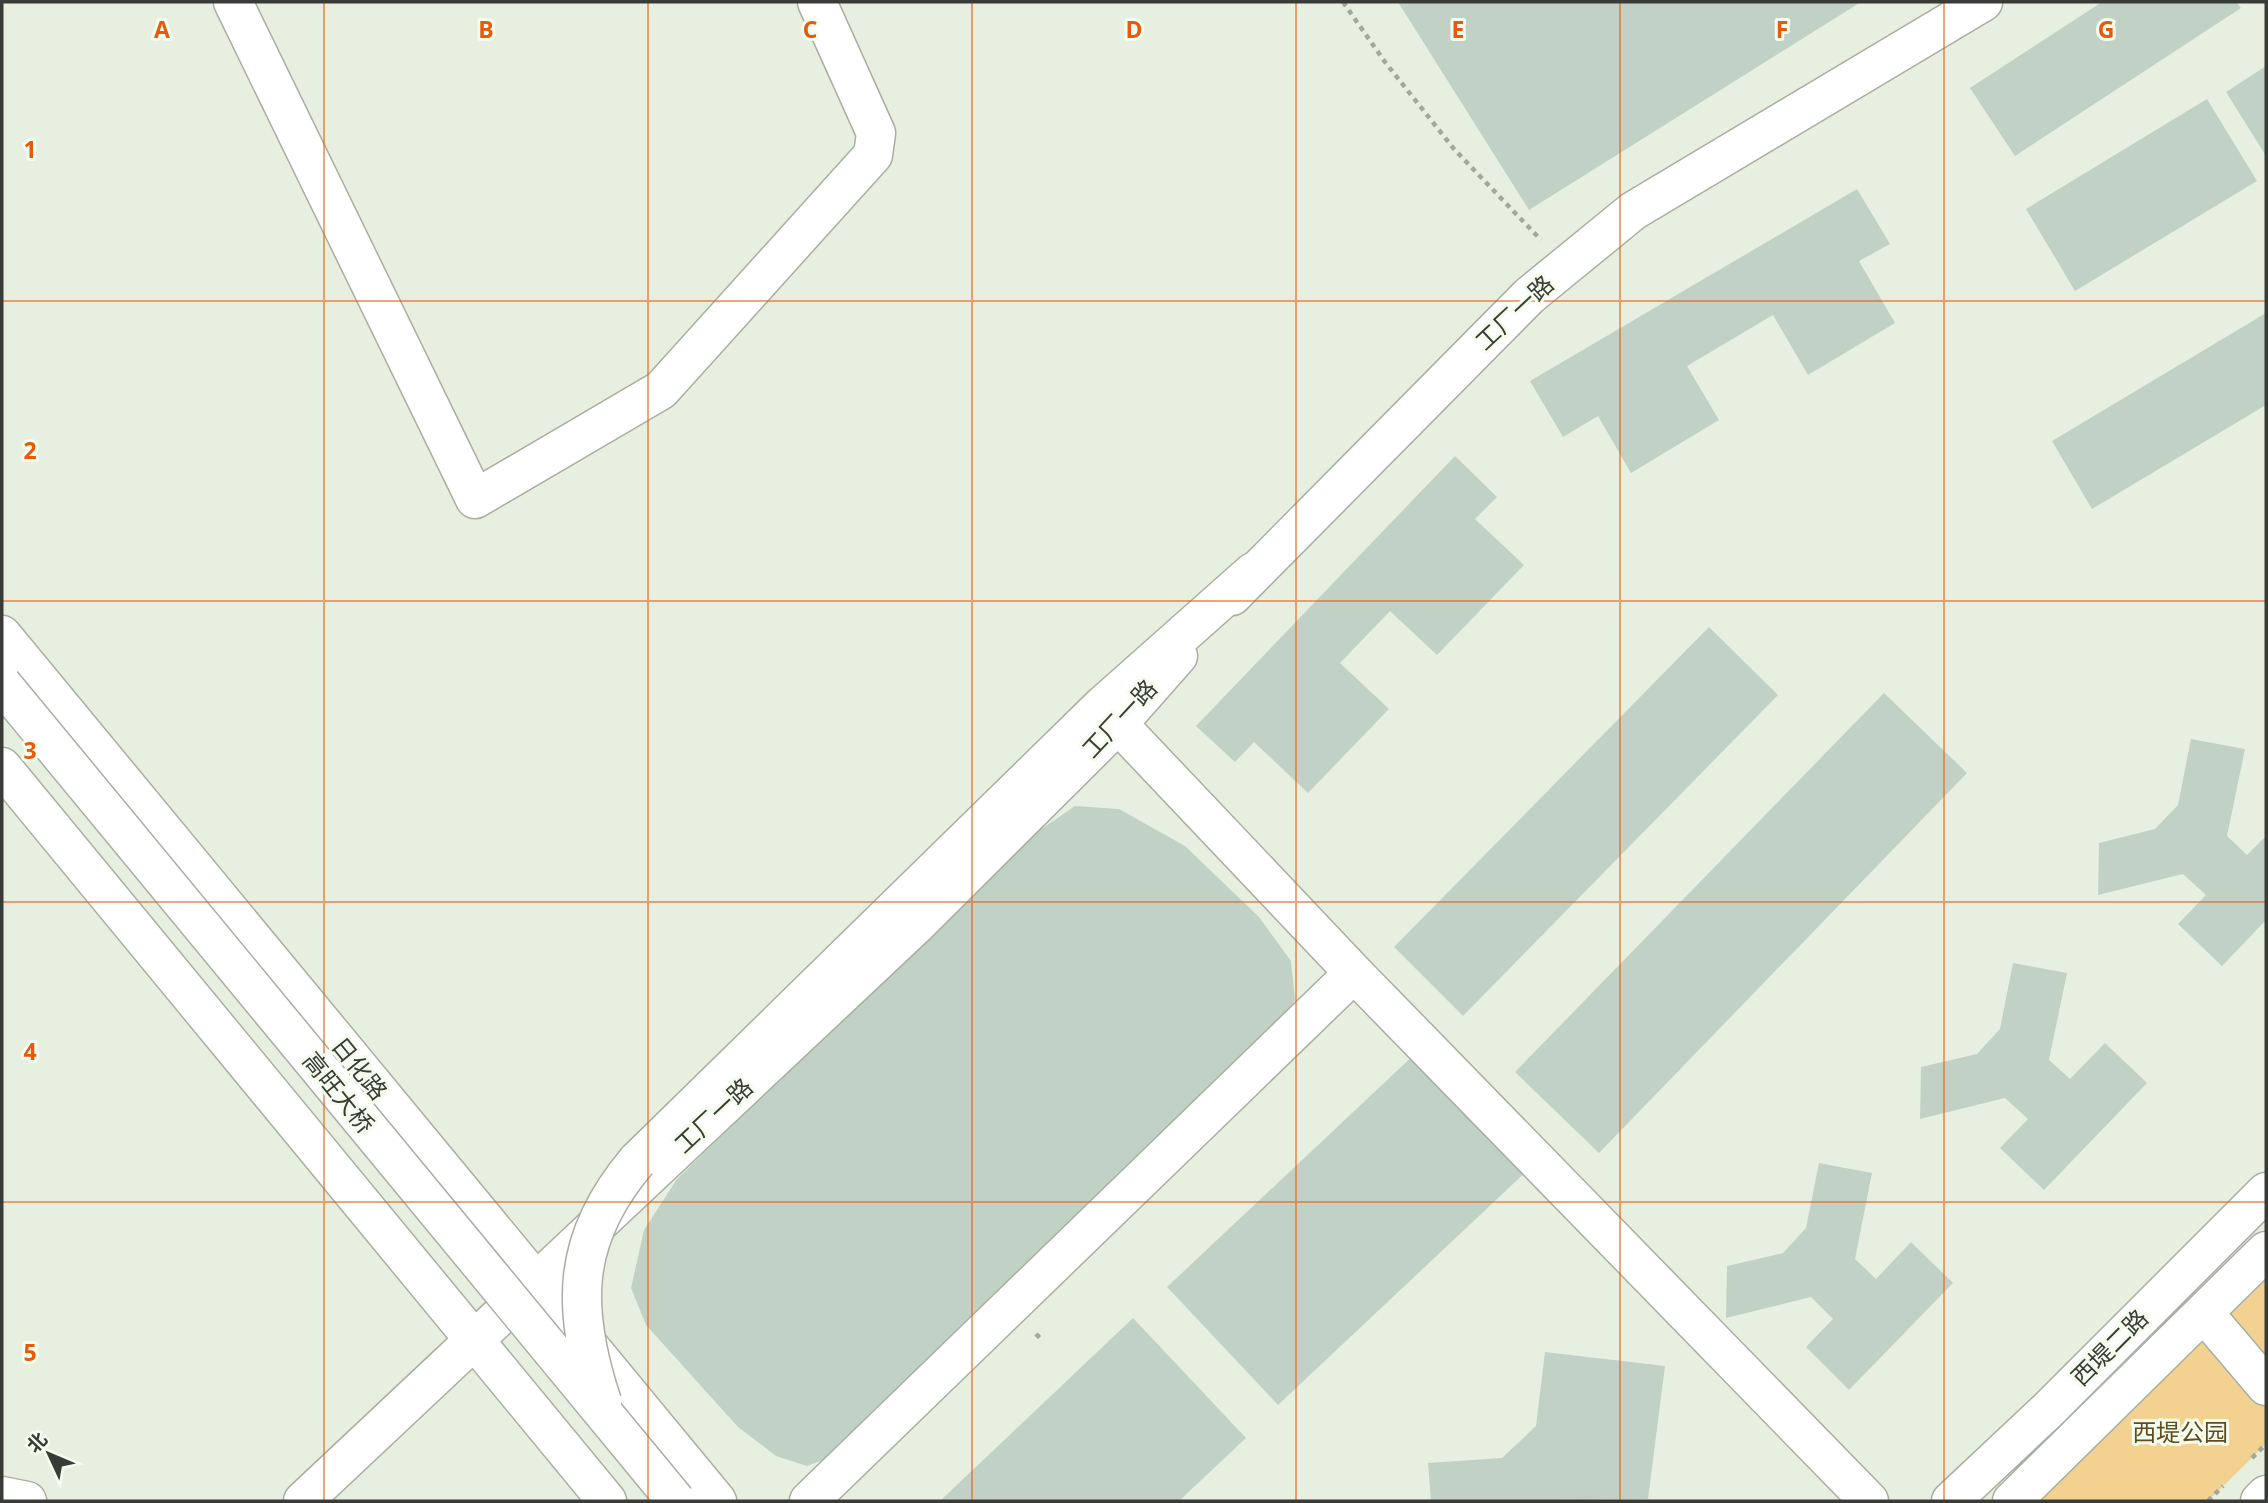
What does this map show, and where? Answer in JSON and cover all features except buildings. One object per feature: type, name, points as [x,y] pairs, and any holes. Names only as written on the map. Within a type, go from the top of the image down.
[{"type":"street","points":[[233,2],[475,499],[662,390],[873,155],[876,133],[817,2]]},
{"type":"street","name":"工厂一路","points":[[303,1501],[916,925],[1118,724],[1253,572],[1529,296],[1633,211],[1983,2]]},
{"type":"street","points":[[608,1420],[584,1335],[581,1287],[592,1230],[620,1181],[688,1109],[1102,706],[1253,572]]},
{"type":"street","name":"日化路","points":[[2,635],[717,1501]]},
{"type":"street","name":"高旺大桥","points":[[2,684],[676,1501]]},
{"type":"street","points":[[1118,724],[1354,973],[1869,1501]]},
{"type":"street","name":"高旺大桥","points":[[2,726],[642,1501]]},
{"type":"street","points":[[2,766],[607,1501]]},
{"type":"street","points":[[809,1501],[1354,973]]},
{"type":"street","name":"西堤二路","points":[[1951,1501],[2266,1192]]},
{"type":"street","name":"西堤二路","points":[[2012,1501],[2266,1251]]},
{"type":"street","points":[[2204,1313],[2266,1386]]},
{"type":"street","points":[[2260,1501],[2266,1495]]},
{"type":"street","points":[[2,1496],[27,1501]]},
{"type":"path","points":[[1343,2],[1385,62],[1454,149],[1566,266]]},
{"type":"green space","name":"西堤公园","points":[[2266,1251],[2266,1444],[2208,1501],[2012,1501]]}]
